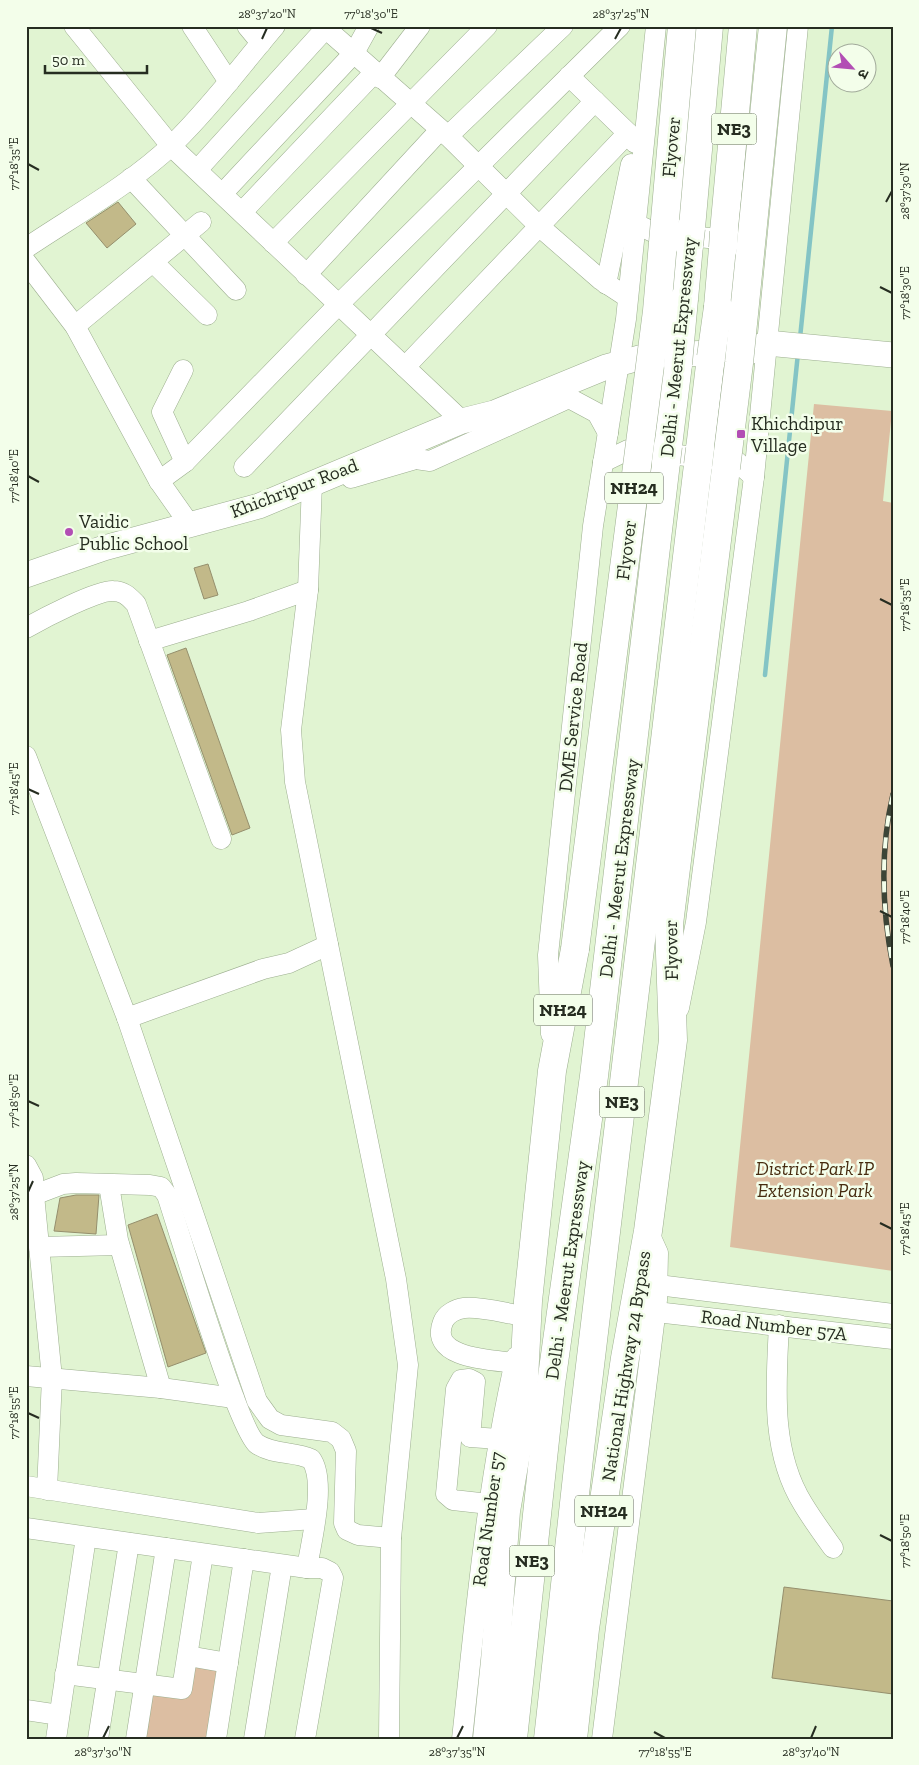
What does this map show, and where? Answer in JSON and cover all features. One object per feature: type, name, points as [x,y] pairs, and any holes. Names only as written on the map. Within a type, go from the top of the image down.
[{"type":"highway","name":"Flyover","points":[[487,1739],[506,1512],[522,1419],[527,1309],[552,1071],[575,948],[657,311],[682,26]]},
{"type":"highway","name":"Delhi - Meerut Expressway","points":[[513,1739],[551,1384],[596,1066],[678,364],[709,26]]},
{"type":"highway","name":"Delhi - Meerut Expressway","points":[[548,1739],[580,1449],[718,307],[743,26]]},
{"type":"highway","name":"Flyover","points":[[648,1230],[673,1040],[669,924],[739,363],[773,26]]},
{"type":"highway","name":"National Highway 24 Bypass","points":[[573,1739],[585,1629],[625,1358],[648,1230]]},
{"type":"main road","name":"Khichripur Road","points":[[26,575],[104,548],[259,506],[467,419],[494,413],[606,367],[620,356],[749,352],[767,343],[893,355]]},
{"type":"street","points":[[74,26],[171,146],[223,192],[306,275],[405,367],[467,419]]},
{"type":"street","points":[[192,26],[229,82]]},
{"type":"street","points":[[248,26],[261,43]]},
{"type":"street","points":[[26,248],[131,178],[171,146],[200,117],[275,26]]},
{"type":"street","points":[[223,192],[354,53],[369,26]]},
{"type":"street","points":[[242,212],[377,75],[420,26]]},
{"type":"street","points":[[273,243],[486,26]]},
{"type":"street","points":[[306,275],[444,133],[563,26]]},
{"type":"street","points":[[160,481],[184,462],[339,304],[620,26]]},
{"type":"street","points":[[606,284],[632,138],[648,26]]},
{"type":"street","name":"DME Service Road","points":[[552,1071],[548,955],[593,526],[620,356],[636,224],[656,26]]},
{"type":"street","points":[[673,1040],[696,922],[754,477],[798,26]]},
{"type":"street","points":[[198,169],[325,27],[479,165],[540,227],[606,284],[627,298]]},
{"type":"street","points":[[569,76],[632,138]]},
{"type":"street","points":[[244,467],[595,100]]},
{"type":"street","points":[[405,367],[540,227],[632,138]]},
{"type":"street","points":[[131,178],[184,237],[236,290]]},
{"type":"street","points":[[75,326],[154,263],[201,222]]},
{"type":"street","points":[[636,224],[653,232],[759,244],[777,237]]},
{"type":"street","points":[[26,262],[75,326],[160,481],[190,525]]},
{"type":"street","points":[[154,263],[207,315]]},
{"type":"street","points":[[183,370],[162,412],[184,462]]},
{"type":"street","points":[[351,478],[416,459],[430,461],[569,398],[597,413],[608,433]]},
{"type":"street","points":[[603,462],[628,450],[736,461],[754,477]]},
{"type":"street","points":[[312,483],[308,590],[290,730],[295,782],[396,1279],[408,1364],[391,1538],[389,1739]]},
{"type":"street","points":[[26,628],[61,609],[112,590],[127,594],[136,604],[221,839]]},
{"type":"street","points":[[149,641],[249,611],[308,590]]},
{"type":"street","points":[[26,756],[127,1018],[257,1401],[270,1419],[281,1425],[332,1432],[341,1439],[346,1451],[344,1514],[347,1530],[358,1536],[391,1538]]},
{"type":"street","points":[[127,1018],[263,968],[289,963],[328,944]]},
{"type":"street","points":[[26,1164],[33,1178],[52,1378],[47,1490]]},
{"type":"street","points":[[34,1195],[63,1184],[150,1185],[161,1187],[167,1195],[234,1398],[250,1436],[257,1444],[272,1451],[304,1456],[311,1459],[316,1466],[318,1488],[307,1568]]},
{"type":"street","points":[[109,1185],[119,1245],[161,1388]]},
{"type":"street","points":[[602,1739],[656,1312],[658,1253],[648,1230]]},
{"type":"street","points":[[39,1247],[119,1245]]},
{"type":"street","name":"Road Number 57A","points":[[658,1285],[893,1314]]},
{"type":"street","points":[[514,1363],[466,1355],[447,1347],[442,1341],[442,1324],[446,1317],[462,1308],[527,1309]]},
{"type":"street","name":"Road Number 57","points":[[462,1739],[489,1504],[498,1445],[527,1309]]},
{"type":"street","name":"Road Number 57A","points":[[656,1312],[779,1325],[893,1340]]},
{"type":"street","points":[[779,1325],[776,1388],[779,1436],[791,1480],[802,1503],[833,1548]]},
{"type":"street","points":[[26,1376],[161,1388],[234,1398]]},
{"type":"street","points":[[489,1504],[453,1500],[448,1497],[457,1441],[498,1445]]},
{"type":"street","points":[[26,1486],[258,1523],[314,1519]]},
{"type":"street","points":[[26,1528],[282,1565],[322,1568],[330,1572],[333,1578],[305,1739]]},
{"type":"street","points":[[56,1739],[86,1537]]},
{"type":"street","points":[[98,1739],[128,1543]]},
{"type":"street","points":[[136,1739],[166,1548]]},
{"type":"street","points":[[65,1674],[182,1689],[203,1554]]},
{"type":"street","points":[[216,1739],[244,1559]]},
{"type":"street","points":[[254,1739],[282,1565]]},
{"type":"street","points":[[188,1656],[228,1663]]},
{"type":"street","points":[[26,1710],[59,1714]]},
{"type":"green space","name":"District Park IP Extension Park","points":[[814,404],[892,411],[883,501],[893,503],[893,1271],[730,1247]]},
{"type":"green space","points":[[190,1660],[225,1666],[214,1739],[138,1739],[146,1687],[184,1692]]},
{"type":"building","points":[[118,202],[136,224],[107,248],[86,223]]},
{"type":"building","points":[[208,564],[218,595],[204,599],[194,568]]},
{"type":"building","points":[[186,648],[250,828],[232,835],[167,655]]},
{"type":"building","points":[[76,1195],[99,1195],[96,1234],[54,1231],[60,1198]]},
{"type":"building","points":[[157,1214],[206,1353],[168,1367],[128,1225]]},
{"type":"building","points":[[784,1587],[893,1601],[893,1694],[772,1678]]},
{"type":"waterway","points":[[800,338],[832,26]]},
{"type":"waterway","points":[[765,675],[798,353]]},
{"type":"railway","points":[[893,794],[884,858],[885,902],[893,966]]},
{"type":"place","name":"Khichdipur Village","points":[[741,434]]},
{"type":"place","name":"Vaidic Public School","points":[[69,532]]}]
